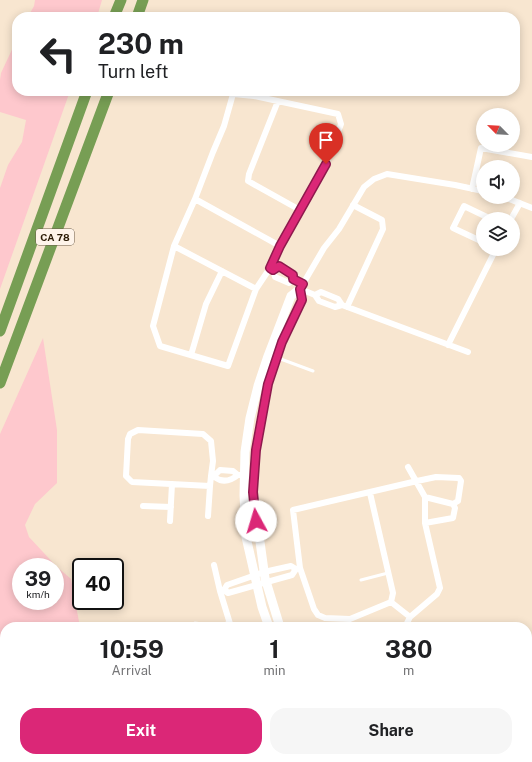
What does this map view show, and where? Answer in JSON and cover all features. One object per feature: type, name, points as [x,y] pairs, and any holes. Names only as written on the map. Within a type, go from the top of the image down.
[{"type":"highway","points":[[112,12],[116,0]]},
{"type":"highway","points":[[116,12],[121,0]]},
{"type":"highway","points":[[139,12],[143,0]]},
{"type":"highway","name":"CA 78","points":[[0,331],[85,96]]},
{"type":"highway","name":"CA 78","points":[[0,383],[107,96]]},
{"type":"street","points":[[232,96],[224,126],[195,199],[174,246],[153,326],[160,346],[228,366],[256,290],[271,269],[280,246],[326,164],[341,124],[338,114],[254,96]]},
{"type":"street","points":[[278,101],[248,181],[300,210]]},
{"type":"street","points":[[472,189],[481,148],[532,157]]},
{"type":"street","points":[[267,622],[262,607],[246,537],[244,495],[241,475],[250,418],[258,386],[291,296],[302,287],[324,248],[339,230],[364,187],[374,179],[387,174],[476,190]]},
{"type":"street","points":[[195,199],[280,246]]},
{"type":"street","points":[[520,203],[532,208]]},
{"type":"street","points":[[344,306],[383,229],[382,220],[353,205]]},
{"type":"street","points":[[476,212],[464,206],[453,228],[476,239]]},
{"type":"street","points":[[174,246],[256,290]]},
{"type":"street","points":[[448,345],[492,256]]},
{"type":"street","points":[[271,269],[279,266],[293,275],[293,279],[302,287],[315,295],[321,292],[338,299],[344,306],[468,352]]},
{"type":"street","points":[[271,269],[275,276],[289,283],[293,279]]},
{"type":"street","points":[[191,355],[206,304],[222,271]]},
{"type":"street","points":[[278,622],[264,572],[254,499],[254,475],[256,450],[268,384],[282,342],[302,300],[302,287]]},
{"type":"street","points":[[208,516],[213,461],[211,441],[203,434],[138,430],[130,434],[127,445],[126,476],[132,482],[210,486]]},
{"type":"street","points":[[408,467],[425,497],[425,523],[440,588],[438,594],[410,617],[408,622]]},
{"type":"street","points":[[212,476],[220,470],[233,471],[241,475],[254,475]]},
{"type":"street","points":[[212,476],[220,480],[232,480],[241,475]]},
{"type":"street","points":[[391,602],[350,619],[325,618],[318,615],[314,609],[298,568],[293,510],[436,477],[459,478],[461,481],[458,501],[453,504],[425,497]]},
{"type":"street","points":[[170,521],[172,484]]},
{"type":"street","points":[[370,493],[393,593],[391,602]]},
{"type":"street","points":[[425,523],[453,518],[455,508],[453,504]]},
{"type":"street","points":[[143,506],[171,507]]},
{"type":"street","points":[[214,565],[229,622]]},
{"type":"street","points":[[222,591],[227,585],[264,572],[291,566],[298,568]]},
{"type":"street","points":[[222,591],[228,593],[266,583],[292,575],[298,568]]},
{"type":"street","points":[[391,602],[410,617]]},
{"type":"lane","points":[[277,358],[313,371]]},
{"type":"lane","points":[[361,580],[388,573]]},
{"type":"shaded area","points":[[35,0],[102,0],[98,12],[31,12]]},
{"type":"shaded area","points":[[12,50],[12,96],[68,96],[0,289],[0,188],[8,165],[22,142],[26,120],[0,112],[1,73]]},
{"type":"shaded area","points":[[43,338],[57,430],[57,483],[35,504],[25,525],[29,537],[49,558],[12,558],[12,610],[64,610],[64,573],[71,579],[72,610],[77,610],[79,622],[0,622],[0,434]]},
{"type":"route","points":[[256,521],[253,492],[256,450],[268,384],[282,342],[302,300],[300,289],[303,284],[293,279],[293,275],[279,266],[273,270],[270,268],[280,246],[326,164]]}]
